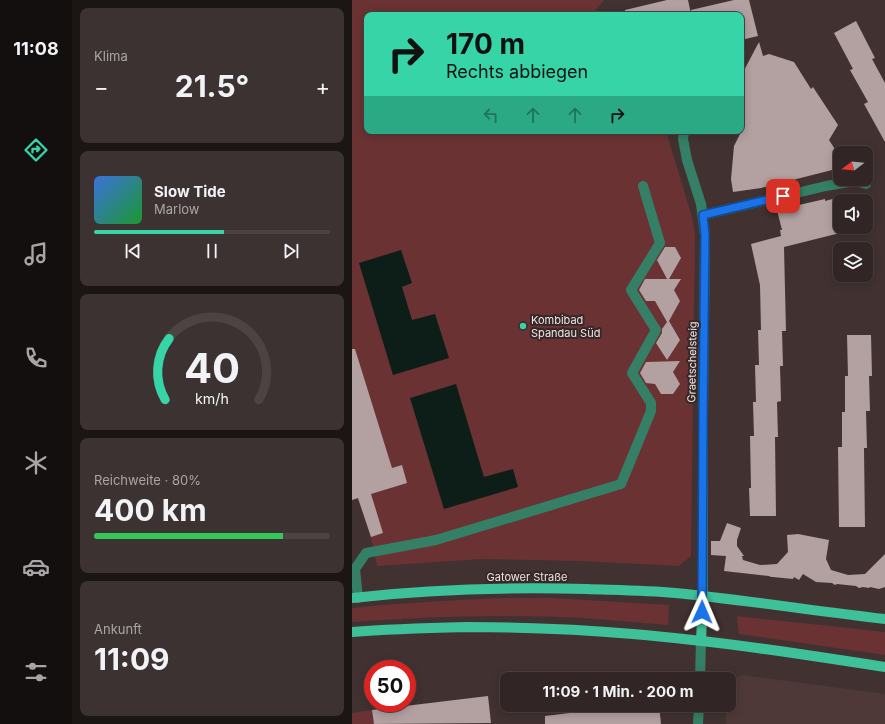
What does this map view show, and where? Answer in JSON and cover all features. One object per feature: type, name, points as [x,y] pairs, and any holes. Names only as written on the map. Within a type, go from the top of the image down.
[{"type":"main road","name":"Gatower Straße","points":[[355,598],[473,589],[542,588],[667,593],[885,619]]},
{"type":"main road","points":[[701,641],[703,597]]},
{"type":"main road","points":[[352,632],[390,629],[534,628],[632,634],[701,641],[885,667]]},
{"type":"street","name":"Graetschelsteig","points":[[683,134],[682,139],[687,160],[701,204],[705,235],[703,597]]},
{"type":"street","points":[[703,215],[833,185]]},
{"type":"street","points":[[355,598],[355,569],[366,553],[436,540],[621,484],[651,411],[651,403],[632,373],[656,330],[631,290],[660,243],[642,186]]},
{"type":"street","points":[[700,672],[701,641]]},
{"type":"street","points":[[698,724],[699,712]]},
{"type":"shaded area","name":"Kombibad Spandau Süd","points":[[352,0],[604,0],[594,12],[364,12],[364,134],[667,134],[692,217],[695,234],[691,556],[679,566],[581,561],[482,559],[377,566],[371,537],[358,499],[352,500]]},
{"type":"shaded area","points":[[401,250],[412,283],[402,287],[412,320],[435,314],[449,358],[393,375],[359,263]]},
{"type":"shaded area","points":[[456,384],[484,477],[513,469],[518,487],[444,509],[410,398]]},
{"type":"shaded area","points":[[503,598],[552,598],[669,605],[668,625],[583,618],[525,616],[410,618],[352,622],[352,608]]},
{"type":"shaded area","points":[[737,616],[885,632],[885,655],[739,634]]},
{"type":"shaded area","points":[[741,675],[885,694],[885,724],[726,724],[726,712],[736,712],[736,679]]},
{"type":"shaded area","points":[[364,711],[372,712],[374,724],[352,724],[352,713]]},
{"type":"building","points":[[667,0],[688,0],[691,12],[625,12],[625,10]]},
{"type":"building","points":[[734,0],[749,0],[758,36],[744,39],[744,12],[691,12],[691,10]]},
{"type":"building","points":[[856,21],[875,58],[872,59],[885,83],[885,142],[864,104],[868,102],[850,70],[853,69],[834,33]]},
{"type":"building","points":[[759,42],[763,56],[769,54],[794,62],[811,89],[813,87],[838,125],[829,140],[833,146],[833,170],[761,188],[733,192],[731,179],[734,146],[740,134],[744,134],[744,70]]},
{"type":"building","points":[[825,199],[825,201],[833,199],[833,234],[836,234],[784,247],[786,331],[782,331],[783,366],[780,366],[781,401],[777,402],[778,437],[775,437],[776,516],[750,516],[750,436],[754,436],[753,402],[756,402],[755,365],[759,365],[758,330],[761,330],[760,285],[751,244],[781,236],[780,230],[782,230],[777,210]]},
{"type":"building","points":[[665,247],[675,247],[681,258],[669,279],[681,279],[674,290],[680,301],[669,321],[680,340],[667,360],[656,343],[667,322],[655,301],[646,301],[639,290],[645,279],[667,279],[657,260]]},
{"type":"building","points":[[847,335],[871,335],[872,376],[869,376],[870,411],[866,411],[867,448],[864,448],[865,527],[839,527],[838,447],[842,447],[842,412],[845,412],[845,376],[848,376]]},
{"type":"building","points":[[352,349],[355,349],[392,468],[402,465],[407,483],[371,494],[383,533],[371,537],[358,498],[352,500]]},
{"type":"building","points":[[680,361],[673,372],[680,384],[673,394],[661,394],[655,384],[646,383],[640,373],[646,362]]},
{"type":"building","points":[[727,523],[741,528],[737,540],[737,546],[744,556],[742,556],[743,560],[760,565],[777,564],[788,552],[787,535],[798,534],[829,540],[826,559],[831,570],[848,575],[865,574],[885,554],[885,587],[879,589],[870,587],[859,588],[856,586],[816,582],[803,574],[799,580],[794,577],[793,579],[724,571],[726,556],[711,555],[711,541],[720,541]]},
{"type":"building","points":[[488,696],[491,723],[374,724],[372,712],[416,712],[416,705]]},
{"type":"building","points":[[578,712],[660,712],[661,724],[545,724],[545,716]]},
{"type":"place","name":"Kombibad Spandau Süd","points":[[523,326]]},
{"type":"route","points":[[702,612],[705,235],[703,215],[783,196]]}]
